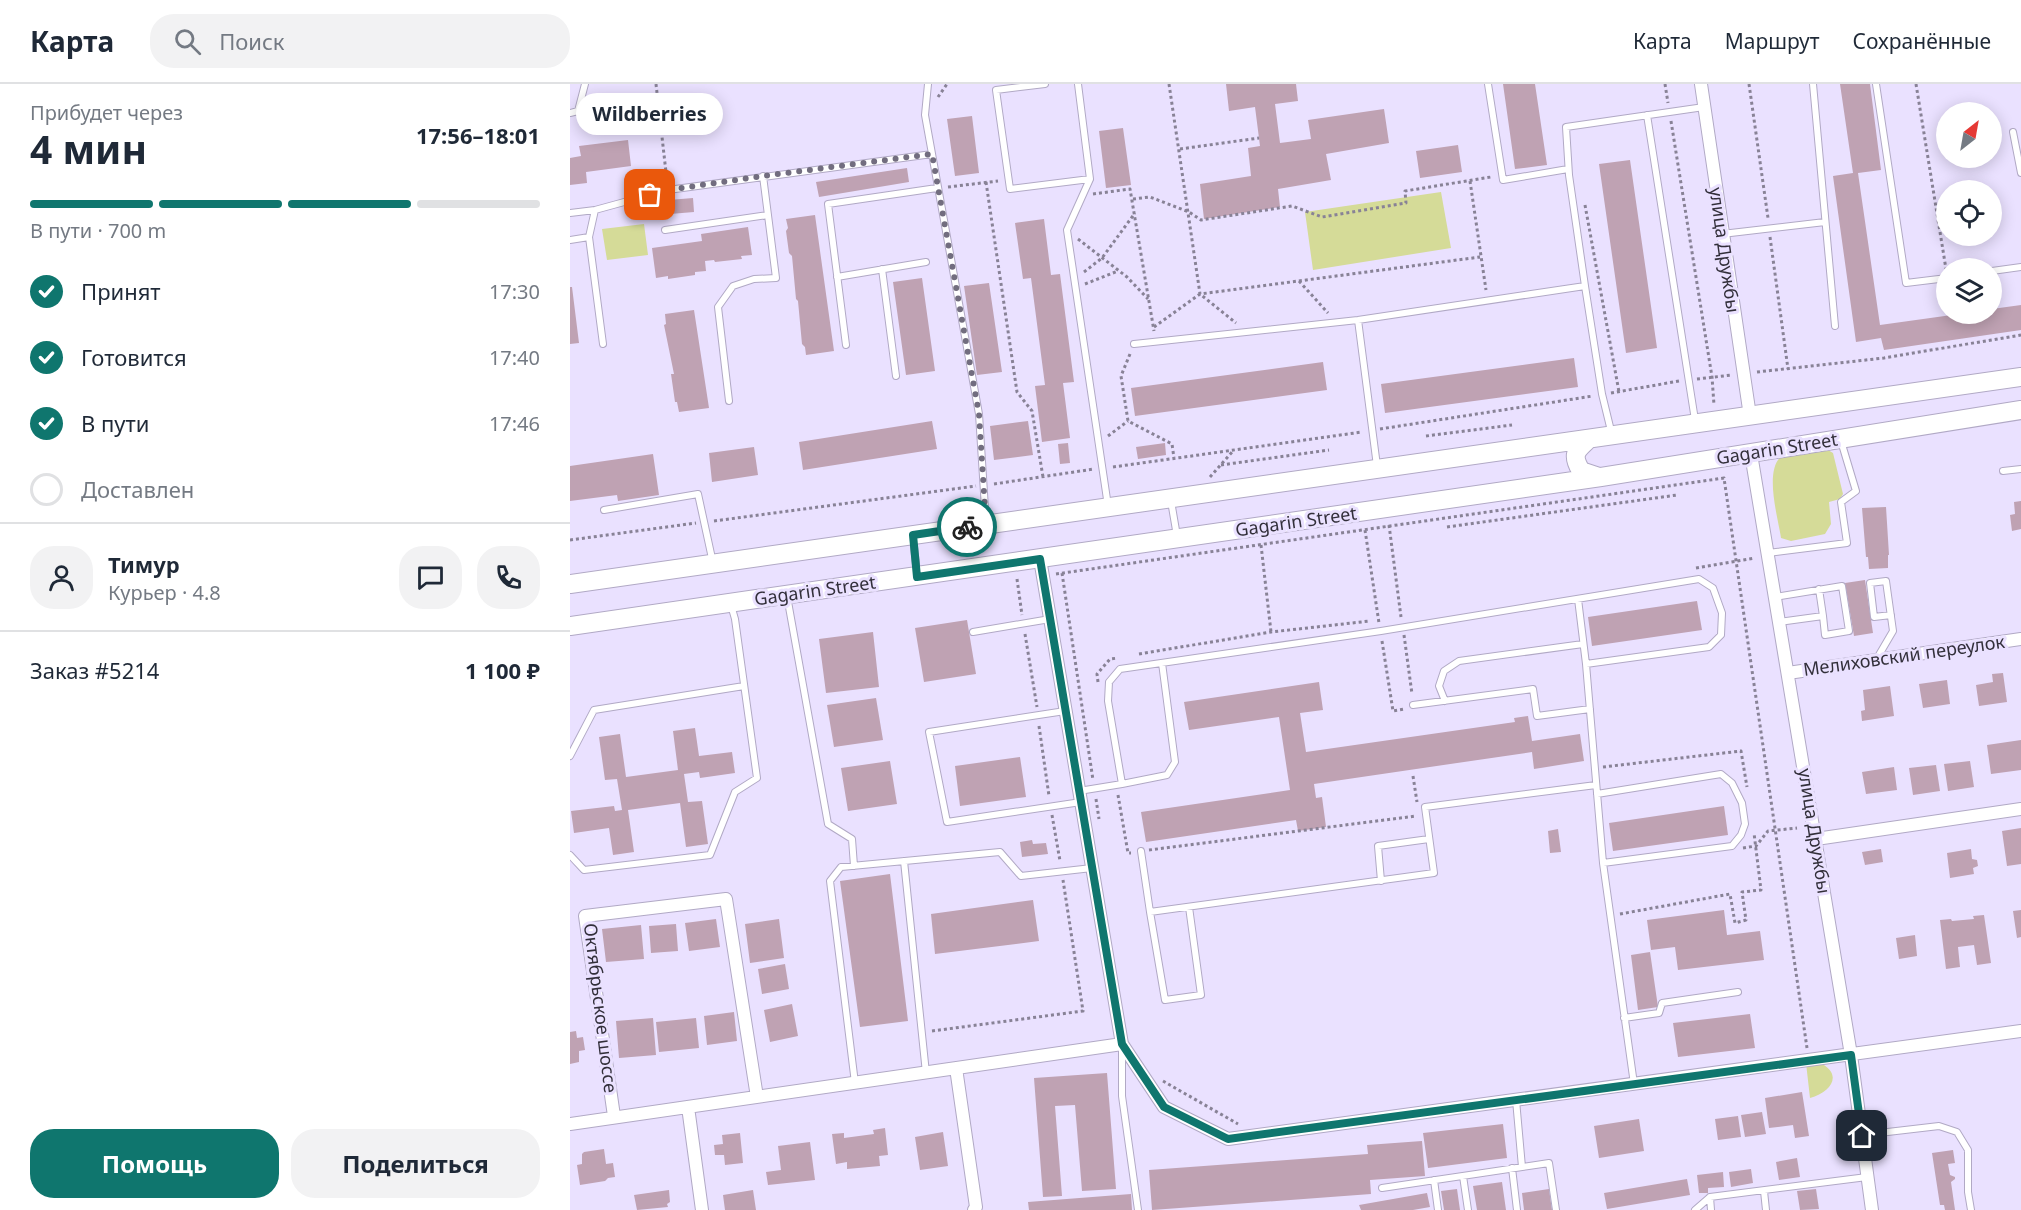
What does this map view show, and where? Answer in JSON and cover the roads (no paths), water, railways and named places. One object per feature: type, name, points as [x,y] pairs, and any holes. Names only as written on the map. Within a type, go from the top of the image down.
[{"type":"street","name":"улица Дружбы","points":[[1701,84],[1750,416]]},
{"type":"street","name":"Gagarin Street","points":[[570,584],[2021,377]]},
{"type":"street","points":[[1955,419],[1971,406],[1967,391],[1956,386]]},
{"type":"street","name":"Gagarin Street","points":[[570,626],[917,577],[1042,568],[1178,539],[1601,477],[2021,410]]},
{"type":"street","points":[[1589,439],[1577,450],[1575,461],[1581,471],[1601,477]]},
{"type":"street","name":"улица Дружбы","points":[[1751,453],[1851,1055],[1872,1210]]},
{"type":"street","points":[[1042,568],[1122,1044],[1164,1107],[1228,1139],[2021,1031]]},
{"type":"street","name":"Мелиховский переулок","points":[[1788,673],[2021,639]]},
{"type":"street","points":[[1816,839],[2021,809]]},
{"type":"street","name":"Октябрьское шоссе","points":[[614,1116],[585,916],[726,899],[757,1097]]},
{"type":"street","name":"Октябрьское шоссе","points":[[570,1124],[1122,1044]]},
{"type":"street","points":[[956,1068],[976,1207],[974,1210]]},
{"type":"street","points":[[688,1107],[702,1210]]},
{"type":"lane","points":[[570,113],[578,111],[585,84]]},
{"type":"lane","points":[[928,84],[925,115],[979,414],[986,524]]},
{"type":"lane","points":[[1045,84],[996,90],[1010,189],[1090,179]]},
{"type":"lane","points":[[1078,84],[1090,179],[1067,230],[1108,506]]},
{"type":"lane","points":[[1488,84],[1503,180],[1568,169]]},
{"type":"lane","points":[[1813,84],[1834,326]]},
{"type":"lane","points":[[1876,84],[1906,283],[1936,279]]},
{"type":"lane","points":[[1612,435],[1602,394],[1585,286],[1568,169],[1566,127],[1704,107]]},
{"type":"lane","points":[[1647,115],[1696,423]]},
{"type":"lane","points":[[2013,132],[2021,173]]},
{"type":"lane","points":[[570,213],[595,210],[668,190],[932,154]]},
{"type":"lane","points":[[729,400],[718,307],[732,286],[754,279],[776,278],[763,176]]},
{"type":"lane","points":[[846,345],[828,204],[937,188]]},
{"type":"lane","points":[[595,210],[589,237],[603,344]]},
{"type":"lane","points":[[665,230],[768,215]]},
{"type":"lane","points":[[1722,234],[1825,222]]},
{"type":"lane","points":[[570,240],[589,237]]},
{"type":"lane","points":[[837,277],[926,262]]},
{"type":"lane","points":[[2002,270],[2021,267]]},
{"type":"lane","points":[[882,269],[896,375]]},
{"type":"lane","points":[[1134,344],[1358,321],[1585,286]]},
{"type":"lane","points":[[1358,321],[1378,468]]},
{"type":"lane","points":[[1768,555],[1847,543],[1841,502],[1856,491],[1840,438]]},
{"type":"lane","points":[[2003,471],[2021,469]]},
{"type":"lane","points":[[604,510],[698,495],[713,563]]},
{"type":"lane","points":[[1170,498],[1178,539]]},
{"type":"lane","points":[[913,535],[917,577]]},
{"type":"lane","points":[[1119,784],[1108,701],[1109,682],[1120,669],[1699,579],[1713,588],[1722,613],[1721,635],[1708,647],[1586,664]]},
{"type":"lane","points":[[1876,660],[1893,631],[1891,615],[1886,581],[1870,583],[1874,617],[1891,615]]},
{"type":"lane","points":[[1775,597],[1819,589],[1842,586],[1849,631],[1825,635],[1819,589]]},
{"type":"lane","points":[[786,596],[828,824],[852,839],[854,866]]},
{"type":"lane","points":[[1578,599],[1604,863],[1634,1084]]},
{"type":"lane","points":[[570,855],[584,870],[710,855],[735,792],[757,778],[731,603]]},
{"type":"lane","points":[[1779,622],[1823,616]]},
{"type":"lane","points":[[974,632],[1050,619]]},
{"type":"lane","points":[[1445,701],[1439,686],[1444,671],[1459,661],[1583,644]]},
{"type":"lane","points":[[1066,710],[929,732],[947,822],[1051,807],[1080,797],[1094,788],[1167,775],[1175,762],[1162,663]]},
{"type":"lane","points":[[570,756],[594,710],[744,686]]},
{"type":"lane","points":[[1413,705],[1533,689],[1537,716],[1590,709]]},
{"type":"lane","points":[[1597,794],[1721,774],[1732,783],[1742,803],[1745,824],[1741,835],[1732,846],[1604,863]]},
{"type":"lane","points":[[1150,912],[1434,873],[1425,807],[1596,785]]},
{"type":"lane","points":[[1381,881],[1378,846],[1430,839]]},
{"type":"lane","points":[[1141,851],[1165,1000],[1201,995],[1190,907]]},
{"type":"lane","points":[[855,1083],[830,880],[841,867],[1000,852],[1021,876],[1092,868]]},
{"type":"lane","points":[[904,861],[926,1073]]},
{"type":"lane","points":[[1624,1018],[1659,1013],[1662,1003],[1738,992]]},
{"type":"lane","points":[[1122,1044],[1122,1096],[1138,1210]]},
{"type":"lane","points":[[1516,1100],[1522,1167]]},
{"type":"lane","points":[[1862,1136],[1939,1126],[1957,1131],[1968,1150],[1968,1192],[1971,1210]]},
{"type":"lane","points":[[1382,1188],[1549,1163],[1556,1210]]},
{"type":"lane","points":[[1512,1168],[1517,1210]]},
{"type":"lane","points":[[1463,1176],[1468,1210]]},
{"type":"lane","points":[[1695,1210],[1710,1197],[1868,1177]]},
{"type":"lane","points":[[1434,1180],[1438,1210]]},
{"type":"lane","points":[[1764,1191],[1766,1210]]},
{"type":"lane","points":[[1710,1197],[1711,1210]]},
{"type":"place","name":"Wildberries","points":[[650,195]]}]
